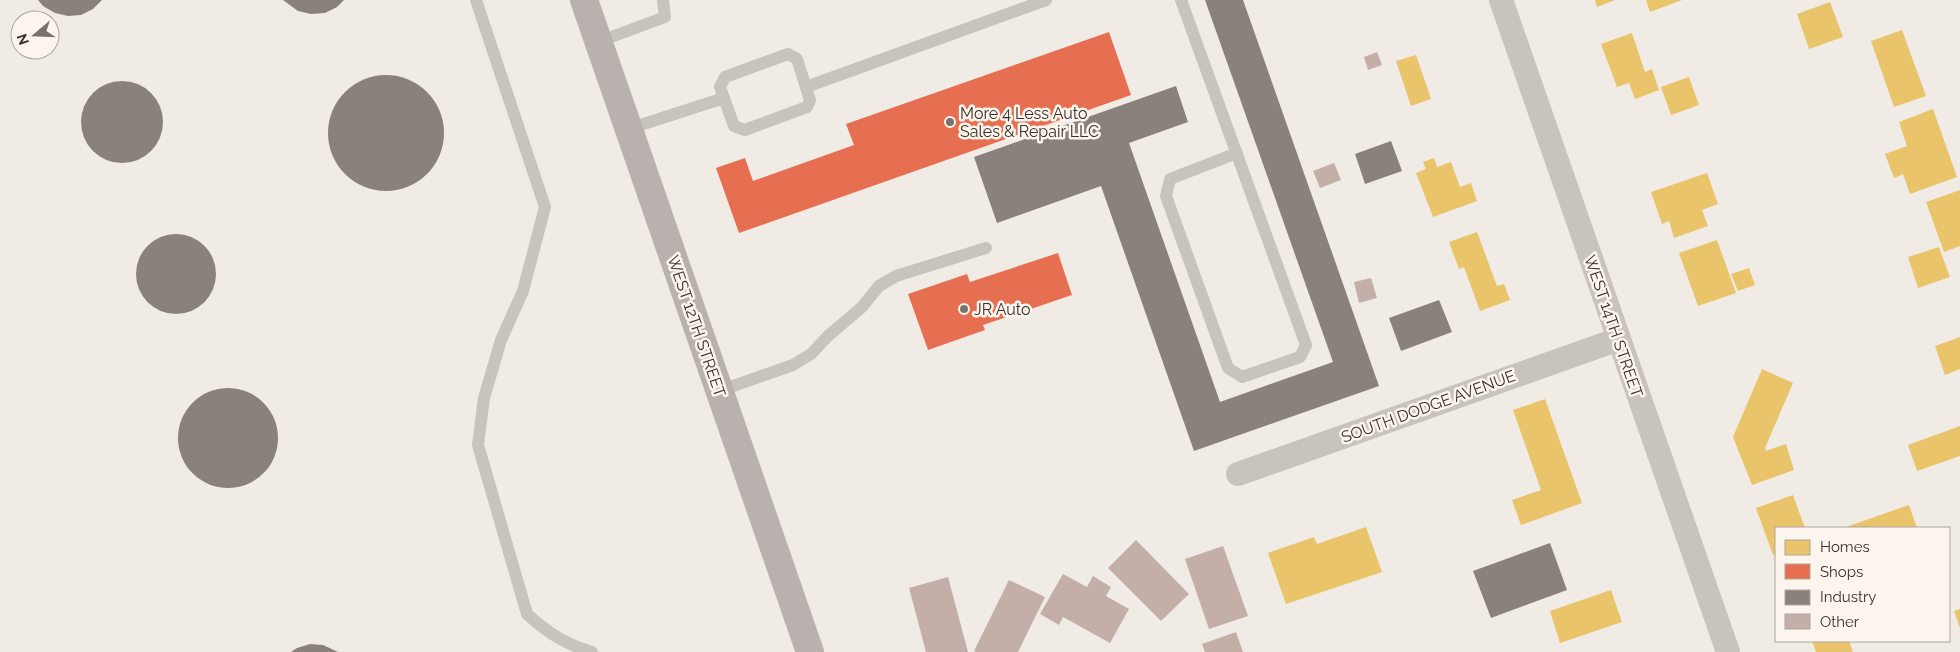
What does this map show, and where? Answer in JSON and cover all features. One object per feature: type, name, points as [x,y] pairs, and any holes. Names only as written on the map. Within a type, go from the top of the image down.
[{"type":"main road","name":"WEST 12TH STREET","points":[[584,0],[810,652]]},
{"type":"street","name":"WEST 14TH STREET","points":[[1501,0],[1728,652]]},
{"type":"street","name":"SOUTH DODGE AVENUE","points":[[1238,474],[1619,339]]},
{"type":"lane","points":[[476,0],[545,207],[524,291],[501,340],[484,398],[478,445],[527,614],[546,632],[574,647],[592,652]]},
{"type":"lane","points":[[598,42],[665,17],[663,0]]},
{"type":"lane","points":[[806,87],[1046,0]]},
{"type":"lane","points":[[1181,0],[1306,345],[1300,357],[1242,377],[1228,368],[1166,196],[1170,179],[1236,153]]},
{"type":"lane","points":[[788,54],[797,59],[810,100],[807,107],[745,130],[734,126],[724,98],[720,87],[724,77],[788,54]]},
{"type":"lane","points":[[628,129],[724,98]]},
{"type":"lane","points":[[719,391],[793,365],[811,354],[862,306],[879,286],[896,276],[986,248]]},
{"type":"building: Homes","points":[[1595,0],[1615,0],[1597,7]]},
{"type":"building: Homes","points":[[1646,0],[1682,0],[1650,12]]},
{"type":"building: Homes","points":[[1830,2],[1843,37],[1809,49],[1797,14]]},
{"type":"building: Homes","points":[[1902,30],[1926,96],[1894,107],[1871,41]]},
{"type":"building: Homes","points":[[1632,33],[1645,72],[1652,69],[1659,90],[1635,99],[1629,83],[1617,87],[1601,44]]},
{"type":"building: Homes","points":[[1416,55],[1431,99],[1411,106],[1396,61]]},
{"type":"building: Homes","points":[[1689,77],[1699,105],[1671,115],[1661,87]]},
{"type":"building: Homes","points":[[1933,109],[1957,177],[1910,194],[1903,174],[1894,178],[1885,154],[1907,146],[1899,122]]},
{"type":"building: Homes","points":[[1434,158],[1437,167],[1451,162],[1460,187],[1471,183],[1477,201],[1433,217],[1416,173],[1426,169],[1423,162]]},
{"type":"building: Homes","points":[[1707,173],[1718,204],[1702,210],[1708,226],[1674,238],[1669,221],[1662,224],[1651,192]]},
{"type":"building: Homes","points":[[1960,190],[1960,246],[1944,252],[1926,202]]},
{"type":"building: Homes","points":[[1477,232],[1497,286],[1504,284],[1510,300],[1480,311],[1464,267],[1459,269],[1449,242]]},
{"type":"building: Homes","points":[[1717,240],[1736,293],[1698,306],[1679,253]]},
{"type":"building: Homes","points":[[1939,247],[1950,277],[1918,288],[1908,257]]},
{"type":"building: Homes","points":[[1749,268],[1755,285],[1738,291],[1731,274]]},
{"type":"building: Homes","points":[[1960,337],[1960,369],[1945,375],[1935,346]]},
{"type":"building: Homes","points":[[1762,369],[1793,383],[1765,448],[1766,451],[1786,444],[1794,470],[1752,485],[1733,437]]},
{"type":"building: Homes","points":[[1545,399],[1582,503],[1521,525],[1512,500],[1541,490],[1513,410]]},
{"type":"building: Homes","points":[[1960,426],[1960,456],[1917,471],[1908,445]]},
{"type":"building: Homes","points":[[1793,495],[1805,527],[1775,527],[1775,554],[1773,555],[1756,508]]},
{"type":"building: Homes","points":[[1909,505],[1917,527],[1846,527]]},
{"type":"building: Homes","points":[[1366,527],[1382,572],[1286,604],[1268,553],[1314,537],[1317,544]]},
{"type":"building: Homes","points":[[1611,590],[1622,622],[1560,643],[1550,611]]},
{"type":"building: Homes","points":[[1960,609],[1960,628],[1954,611]]},
{"type":"building: Homes","points":[[1812,642],[1849,642],[1853,652],[1816,652]]},
{"type":"building: Shops","points":[[1109,32],[1131,95],[739,233],[716,168],[745,158],[753,181],[854,145],[846,124]]},
{"type":"building: Shops","points":[[1058,253],[1072,295],[983,325],[985,330],[928,350],[908,294],[967,274],[970,282]]},
{"type":"building: Industry","points":[[38,0],[102,0],[93,9],[81,15],[68,16],[60,14],[60,10],[50,10]]},
{"type":"building: Industry","points":[[283,0],[344,0],[337,7],[325,13],[311,14],[298,11]]},
{"type":"building: Industry","points":[[1205,0],[1243,0],[1379,386],[1194,451],[1101,186],[997,223],[974,157],[1176,86],[1188,122],[1129,143],[1220,402],[1333,362]]},
{"type":"building: Industry","points":[[386,75],[408,80],[427,92],[439,111],[444,133],[439,155],[427,174],[408,186],[386,191],[364,186],[345,174],[333,155],[328,133],[333,111],[345,92],[364,80]]},
{"type":"building: Industry","points":[[122,81],[138,85],[151,93],[159,106],[163,122],[159,138],[151,151],[138,159],[122,163],[106,159],[93,151],[85,138],[81,122],[85,106],[93,93],[106,85]]},
{"type":"building: Industry","points":[[1391,141],[1402,171],[1365,184],[1355,154]]},
{"type":"building: Industry","points":[[168,234],[184,234],[205,245],[216,266],[216,282],[205,303],[184,314],[168,314],[154,308],[142,296],[136,282],[136,266],[142,252],[154,240]]},
{"type":"building: Industry","points":[[1439,300],[1452,332],[1401,351],[1389,318]]},
{"type":"building: Industry","points":[[228,388],[247,392],[263,403],[274,419],[278,438],[274,457],[263,473],[247,484],[228,488],[209,484],[193,473],[182,457],[178,438],[182,419],[193,403],[209,392]]},
{"type":"building: Industry","points":[[1550,543],[1567,590],[1491,618],[1473,571]]},
{"type":"building: Industry","points":[[310,644],[323,645],[338,652],[291,652]]},
{"type":"building: Other","points":[[1377,52],[1382,65],[1368,70],[1364,57]]},
{"type":"building: Other","points":[[1334,163],[1341,180],[1320,188],[1313,171]]},
{"type":"building: Other","points":[[1371,278],[1377,298],[1359,303],[1354,282]]},
{"type":"building: Other","points":[[1136,540],[1189,594],[1161,621],[1108,568]]},
{"type":"building: Other","points":[[1223,546],[1248,616],[1209,629],[1185,559]]},
{"type":"building: Other","points":[[1063,574],[1087,587],[1093,576],[1111,587],[1106,596],[1129,609],[1110,643],[1063,617],[1059,625],[1040,614]]},
{"type":"building: Other","points":[[948,577],[968,652],[926,652],[909,588]]},
{"type":"building: Other","points":[[1009,580],[1045,597],[1018,652],[976,652],[974,651]]},
{"type":"building: Other","points":[[1236,632],[1243,652],[1205,652],[1202,644]]},
{"type":"place","name":"More 4 Less Auto Sales & Repair LLC","points":[[950,122]]},
{"type":"place","name":"JR Auto","points":[[964,309]]}]
